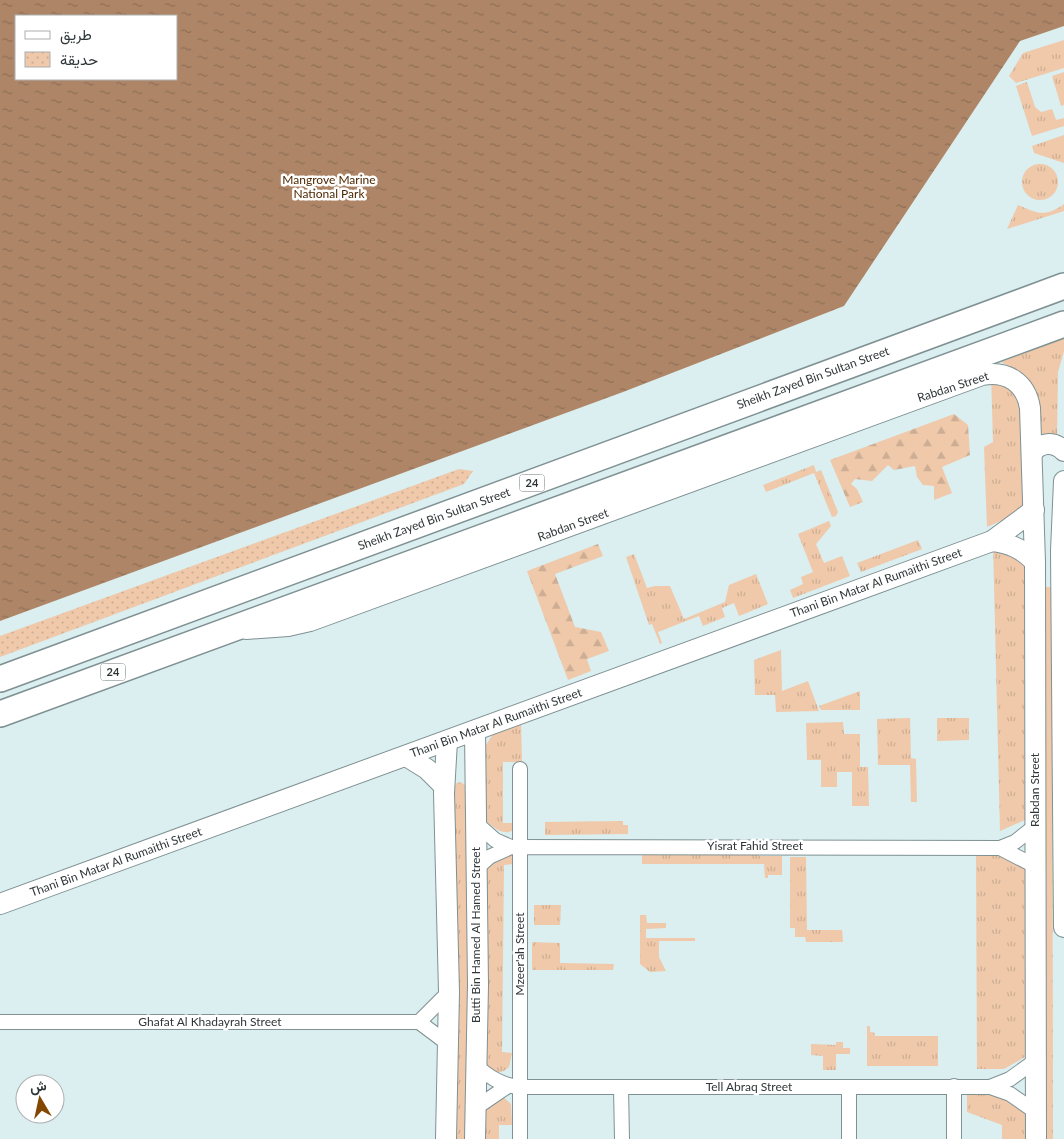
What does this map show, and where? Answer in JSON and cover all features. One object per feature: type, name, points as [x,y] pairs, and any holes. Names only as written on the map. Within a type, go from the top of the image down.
[{"type":"highway","name":"Sheikh Zayed Bin Sultan Street","points":[[0,679],[1064,286]]},
{"type":"highway","name":"24","points":[[0,714],[1064,324]]},
{"type":"street","name":"Rabdan Street","points":[[226,630],[276,627],[310,621],[982,375],[991,373],[1007,376],[1014,380],[1026,392],[1030,408],[1034,510],[1036,1139]]},
{"type":"street","points":[[1032,453],[1045,444],[1054,445],[1064,451]]},
{"type":"street","points":[[1064,481],[1064,927]]},
{"type":"street","name":"Thani Bin Matar Al Rumaithi Street","points":[[0,904],[504,721],[705,644],[992,541],[1034,510]]},
{"type":"street","points":[[992,541],[1002,542],[1021,549],[1035,562]]},
{"type":"street","points":[[476,768],[504,721]]},
{"type":"street","name":"Butti Bin Hamed Al Hamed Street","points":[[474,1139],[478,985],[476,731]]},
{"type":"street","points":[[446,1139],[449,992],[444,789],[447,741]]},
{"type":"street","points":[[406,756],[427,769],[444,789]]},
{"type":"street","name":"Mzeer'ah Street","points":[[520,769],[515,847],[514,1087],[520,1139]]},
{"type":"street","points":[[444,789],[459,783],[467,784],[475,791]]},
{"type":"street","points":[[476,823],[495,840],[515,847]]},
{"type":"street","name":"Yisrat Fahid Street","points":[[477,868],[489,857],[515,847],[1000,848],[1022,838],[1034,827]]},
{"type":"street","name":"Yisrat Fahid Street","points":[[1000,848],[1035,866]]},
{"type":"street","points":[[447,1042],[419,1022],[449,992]]},
{"type":"street","name":"Ghafat Al Khadayrah Street","points":[[0,1022],[419,1022]]},
{"type":"street","name":"Tell Abraq Street","points":[[990,1087],[1010,1079],[1035,1061]]},
{"type":"street","points":[[475,1065],[494,1079],[514,1087]]},
{"type":"street","points":[[954,1086],[954,1139]]},
{"type":"street","points":[[474,1109],[494,1094],[514,1087]]},
{"type":"street","name":"Tell Abraq Street","points":[[514,1087],[990,1087],[1015,1096],[1036,1112]]},
{"type":"street","points":[[621,1087],[622,1139]]},
{"type":"street","points":[[849,1087],[850,1139]]},
{"type":"green space","points":[[1064,40],[1064,68],[1016,83],[1009,76],[1023,53]]},
{"type":"green space","points":[[1064,72],[1064,105],[1061,106],[1052,76]]},
{"type":"green space","points":[[1027,82],[1035,107],[1041,112],[1052,109],[1056,120],[1064,118],[1064,126],[1032,136],[1016,86]]},
{"type":"green space","points":[[1064,135],[1064,163],[1034,153],[1032,146]]},
{"type":"green space","points":[[1040,164],[1047,165],[1053,169],[1057,175],[1057,189],[1053,195],[1047,199],[1040,200],[1033,199],[1027,195],[1023,189],[1022,182],[1023,175],[1027,169],[1033,165]]},
{"type":"green space","points":[[1064,204],[1064,211],[1007,229],[1018,205],[1036,212],[1046,213]]},
{"type":"green space","points":[[1064,338],[1064,351],[1058,372],[1057,438],[1039,436],[1016,370],[1001,362]]},
{"type":"green space","points":[[991,373],[1021,397],[1023,511],[987,527],[984,447],[993,442]]},
{"type":"green space","points":[[954,414],[968,425],[970,455],[942,467],[952,493],[934,500],[934,486],[923,485],[917,477],[915,466],[894,470],[888,465],[872,481],[855,479],[851,484],[857,489],[863,502],[850,507],[830,460]]},
{"type":"green space","points":[[814,465],[816,472],[821,470],[838,512],[836,516],[832,517],[814,473],[766,492],[763,485]]},
{"type":"green space","points":[[459,469],[473,471],[464,484],[0,657],[0,636]]},
{"type":"green space","points":[[829,521],[831,526],[816,544],[824,563],[842,556],[850,576],[793,598],[790,590],[803,584],[801,577],[813,572],[798,534]]},
{"type":"green space","points":[[918,540],[922,549],[861,572],[857,563]]},
{"type":"green space","points":[[993,543],[1018,553],[1024,568],[1025,820],[1000,831]]},
{"type":"green space","points":[[598,544],[603,556],[555,574],[575,627],[601,632],[609,651],[587,659],[591,671],[568,680],[527,571]]},
{"type":"green space","points":[[634,554],[647,588],[670,586],[684,619],[725,602],[729,585],[756,574],[768,604],[739,616],[734,603],[722,608],[725,617],[703,626],[699,616],[658,632],[662,643],[660,644],[652,624],[649,625],[626,557]]},
{"type":"green space","points":[[1040,587],[1052,587],[1053,1139],[1041,1139]]},
{"type":"green space","points":[[781,650],[782,691],[808,681],[819,711],[776,712],[775,695],[755,695],[754,660]]},
{"type":"green space","points":[[860,691],[860,710],[821,710],[819,706]]},
{"type":"green space","points":[[910,718],[911,758],[916,759],[917,802],[911,802],[910,765],[878,765],[877,719]]},
{"type":"green space","points":[[937,718],[969,718],[969,740],[937,741]]},
{"type":"green space","points":[[521,720],[522,762],[503,762],[503,823],[515,823],[515,829],[502,832],[483,819],[482,751],[495,731]]},
{"type":"green space","points":[[843,722],[844,734],[860,734],[860,767],[868,767],[869,806],[852,806],[852,772],[837,772],[837,787],[821,787],[821,760],[807,760],[806,723]]},
{"type":"green space","points":[[461,782],[466,786],[468,1139],[456,1139],[454,787],[457,783]]},
{"type":"green space","points":[[623,821],[623,825],[628,825],[628,834],[545,835],[545,822]]},
{"type":"green space","points":[[642,852],[758,852],[759,856],[782,856],[782,875],[768,875],[768,878],[765,878],[764,864],[642,864]]},
{"type":"green space","points":[[976,852],[1000,852],[1026,868],[1025,1057],[1004,1069],[977,1069]]},
{"type":"green space","points":[[511,853],[514,858],[514,864],[504,865],[502,1052],[512,1053],[509,1067],[506,1070],[496,1072],[487,1067],[485,1063],[487,864]]},
{"type":"green space","points":[[790,857],[806,857],[807,930],[842,930],[843,942],[806,942],[805,937],[795,937],[795,928],[790,928]]},
{"type":"green space","points":[[534,905],[561,905],[560,925],[534,925]]},
{"type":"green space","points":[[640,915],[646,915],[647,923],[666,923],[666,928],[646,929],[646,938],[695,938],[695,941],[659,941],[659,957],[666,971],[650,972],[640,964]]},
{"type":"green space","points":[[532,942],[560,943],[560,963],[614,964],[613,970],[532,970]]},
{"type":"green space","points":[[867,1026],[870,1026],[870,1032],[875,1033],[875,1036],[938,1036],[938,1066],[867,1066]]},
{"type":"green space","points":[[836,1042],[843,1042],[843,1048],[850,1048],[850,1054],[836,1054],[836,1070],[823,1070],[823,1056],[811,1055],[811,1044],[836,1045]]},
{"type":"green space","points":[[967,1092],[989,1092],[1025,1110],[1025,1139],[1002,1139],[1002,1125],[967,1112]]},
{"type":"green space","points":[[501,1095],[511,1104],[512,1125],[499,1125],[499,1139],[486,1139],[486,1106]]},
{"type":"water","name":"Mangrove Marine National Park","points":[[0,0],[1064,0],[1064,26],[1020,41],[844,306],[623,392],[0,621]]}]
